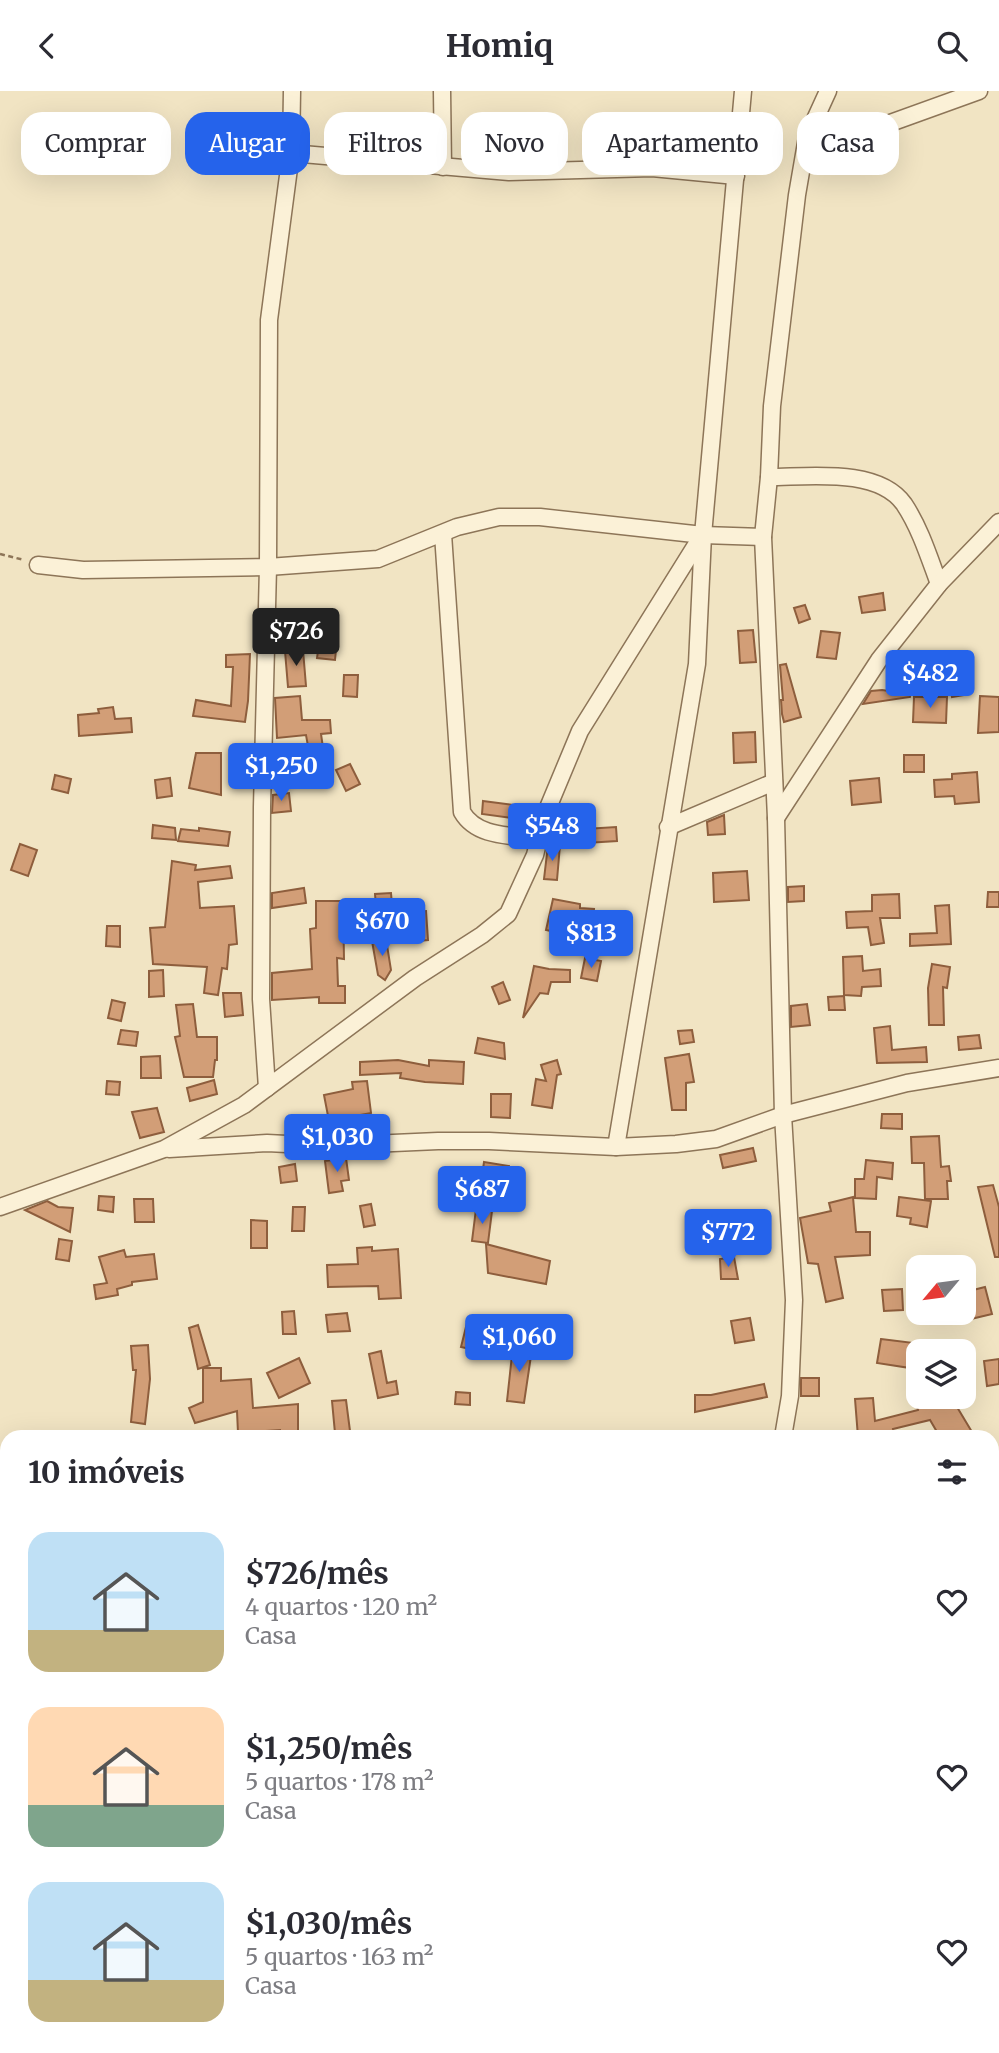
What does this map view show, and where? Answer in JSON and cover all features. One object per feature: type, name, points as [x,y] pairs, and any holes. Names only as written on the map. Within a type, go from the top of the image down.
[{"type":"street","points":[[292,91],[292,112]]},
{"type":"street","points":[[442,91],[442,112]]},
{"type":"street","points":[[616,1147],[696,664],[702,535],[743,91]]},
{"type":"street","points":[[818,112],[828,91]]},
{"type":"street","points":[[899,120],[979,91]]},
{"type":"street","points":[[447,167],[509,172],[652,168],[736,176]]},
{"type":"street","points":[[267,1088],[261,999],[269,320],[288,175]]},
{"type":"street","points":[[784,1430],[790,1396],[794,1300],[782,1115],[775,782],[763,537],[774,393],[800,175]]},
{"type":"street","points":[[769,477],[856,477],[886,488],[902,502],[919,532],[939,584]]},
{"type":"street","points":[[38,565],[83,570],[268,567],[378,559],[457,527],[499,517],[540,517],[702,535],[763,537]]},
{"type":"street","points":[[776,818],[879,660],[939,584],[999,522]]},
{"type":"street","points":[[443,534],[462,812],[469,823],[479,830],[539,839]]},
{"type":"street","points":[[0,1207],[164,1149],[244,1105],[415,978],[482,935],[508,914],[522,887],[554,793],[580,731],[702,535]]},
{"type":"street","points":[[668,827],[775,782]]},
{"type":"street","points":[[164,1149],[267,1143],[340,1146],[476,1141],[616,1147],[716,1139],[782,1115],[907,1083],[999,1068]]},
{"type":"path","points":[[0,554],[38,565]]},
{"type":"building","points":[[883,593],[885,610],[862,613],[859,597]]},
{"type":"building","points":[[805,605],[810,619],[799,623],[794,608]]},
{"type":"building","points":[[753,630],[756,662],[740,663],[738,631]]},
{"type":"building","points":[[821,631],[840,633],[836,659],[817,657]]},
{"type":"building","points":[[337,640],[335,660],[317,658],[319,644]]},
{"type":"building","points":[[303,650],[306,686],[288,687],[285,651]]},
{"type":"building","points":[[250,654],[245,722],[193,716],[196,700],[231,706],[233,667],[226,667],[226,655]]},
{"type":"building","points":[[786,664],[801,717],[784,722],[780,665]]},
{"type":"building","points":[[966,670],[970,694],[952,697],[948,672]]},
{"type":"building","points":[[344,675],[358,675],[357,697],[343,696]]},
{"type":"building","points":[[871,691],[910,694],[910,697],[863,704]]},
{"type":"building","points":[[300,696],[302,720],[330,720],[331,733],[321,734],[324,755],[310,757],[306,735],[277,738],[275,698]]},
{"type":"building","points":[[980,696],[999,697],[999,732],[978,733]]},
{"type":"building","points":[[914,697],[947,697],[946,723],[913,722]]},
{"type":"building","points":[[113,707],[115,719],[131,718],[132,732],[79,736],[78,715],[99,713],[98,709]]},
{"type":"building","points":[[755,732],[756,762],[734,763],[733,733]]},
{"type":"building","points":[[196,753],[221,753],[221,795],[189,788]]},
{"type":"building","points":[[904,755],[924,755],[924,772],[904,772]]},
{"type":"building","points":[[350,764],[360,784],[346,791],[336,770]]},
{"type":"building","points":[[977,772],[979,802],[955,804],[954,796],[935,797],[934,780],[952,779],[952,774]]},
{"type":"building","points":[[55,775],[71,779],[68,793],[52,789]]},
{"type":"building","points":[[170,778],[172,796],[157,798],[155,780]]},
{"type":"building","points":[[879,778],[881,802],[852,805],[850,781]]},
{"type":"building","points":[[289,793],[291,811],[272,813],[273,795]]},
{"type":"building","points":[[483,801],[514,805],[512,818],[482,814]]},
{"type":"building","points":[[724,815],[725,834],[708,835],[707,822]]},
{"type":"building","points":[[153,825],[175,828],[176,840],[152,838]]},
{"type":"building","points":[[616,827],[617,841],[570,844],[569,830]]},
{"type":"building","points":[[199,828],[230,832],[228,846],[178,841],[181,829],[199,831]]},
{"type":"building","points":[[20,844],[37,850],[28,876],[11,870]]},
{"type":"building","points":[[548,845],[560,845],[557,880],[544,879]]},
{"type":"building","points":[[172,861],[196,865],[195,870],[230,866],[232,878],[198,882],[200,908],[234,906],[237,944],[229,945],[227,969],[222,968],[218,995],[204,993],[207,967],[153,964],[150,928],[165,927]]},
{"type":"building","points":[[747,871],[749,900],[714,902],[713,873]]},
{"type":"building","points":[[804,886],[804,901],[788,902],[788,887]]},
{"type":"building","points":[[304,888],[306,903],[272,908],[272,893]]},
{"type":"building","points":[[988,892],[999,892],[999,907],[987,907]]},
{"type":"building","points":[[391,893],[392,905],[376,906],[375,894]]},
{"type":"building","points":[[899,894],[900,918],[880,918],[884,943],[871,945],[868,927],[847,928],[846,912],[872,911],[872,895]]},
{"type":"building","points":[[553,899],[580,904],[580,908],[594,909],[592,934],[575,932],[574,936],[546,930]]},
{"type":"building","points":[[316,901],[343,901],[344,959],[337,958],[338,986],[345,986],[345,1003],[319,1003],[319,997],[272,1000],[272,973],[312,969],[310,929],[316,928]]},
{"type":"building","points":[[949,905],[951,944],[910,946],[910,934],[937,933],[935,906]]},
{"type":"building","points":[[426,911],[428,940],[407,942],[405,912]]},
{"type":"building","points":[[107,926],[120,926],[120,947],[106,946]]},
{"type":"building","points":[[386,939],[391,970],[385,980],[378,975],[372,941]]},
{"type":"building","points":[[862,956],[863,971],[880,969],[881,986],[862,987],[861,996],[844,995],[843,957]]},
{"type":"building","points":[[585,958],[601,961],[597,981],[581,978]]},
{"type":"building","points":[[932,964],[950,967],[947,988],[943,987],[944,1025],[929,1025],[928,988]]},
{"type":"building","points":[[534,966],[570,970],[570,982],[551,982],[548,994],[540,993],[523,1018]]},
{"type":"building","points":[[163,970],[164,996],[149,997],[149,971]]},
{"type":"building","points":[[503,982],[510,1000],[499,1004],[492,987]]},
{"type":"building","points":[[223,993],[241,993],[243,1015],[225,1017]]},
{"type":"building","points":[[844,996],[845,1010],[829,1010],[828,997]]},
{"type":"building","points":[[112,1000],[125,1003],[121,1021],[108,1018]]},
{"type":"building","points":[[193,1004],[197,1037],[217,1037],[217,1060],[213,1077],[184,1077],[175,1037],[180,1036],[176,1005]]},
{"type":"building","points":[[807,1004],[810,1025],[791,1027],[791,1006]]},
{"type":"building","points":[[890,1026],[892,1050],[926,1047],[927,1062],[877,1063],[874,1028]]},
{"type":"building","points":[[121,1030],[138,1032],[136,1046],[118,1044]]},
{"type":"building","points":[[692,1030],[694,1042],[680,1044],[678,1031]]},
{"type":"building","points":[[979,1035],[981,1048],[959,1050],[958,1037]]},
{"type":"building","points":[[478,1038],[504,1043],[505,1059],[475,1053]]},
{"type":"building","points":[[689,1054],[694,1082],[686,1083],[686,1110],[672,1110],[665,1058]]},
{"type":"building","points":[[160,1056],[161,1078],[141,1078],[141,1057]]},
{"type":"building","points":[[398,1060],[429,1066],[429,1060],[464,1062],[463,1084],[400,1078],[401,1073],[360,1075],[360,1062]]},
{"type":"building","points":[[557,1060],[561,1074],[557,1075],[552,1108],[532,1105],[536,1079],[546,1081],[541,1065]]},
{"type":"building","points":[[214,1080],[217,1094],[190,1101],[187,1088]]},
{"type":"building","points":[[107,1081],[120,1082],[119,1095],[106,1094]]},
{"type":"building","points":[[367,1081],[371,1113],[329,1121],[324,1095],[353,1089],[352,1082]]},
{"type":"building","points":[[491,1094],[511,1094],[510,1118],[491,1117]]},
{"type":"building","points":[[157,1108],[164,1132],[140,1138],[132,1112]]},
{"type":"building","points":[[882,1114],[902,1114],[902,1129],[881,1128]]},
{"type":"building","points":[[939,1136],[941,1167],[949,1166],[951,1181],[947,1181],[948,1199],[925,1199],[924,1163],[912,1163],[911,1137]]},
{"type":"building","points":[[753,1148],[756,1161],[723,1168],[720,1155]]},
{"type":"building","points":[[346,1158],[349,1180],[341,1181],[343,1191],[329,1193],[325,1161]]},
{"type":"building","points":[[866,1160],[893,1163],[892,1179],[877,1177],[876,1199],[855,1198],[855,1179],[864,1179]]},
{"type":"building","points":[[484,1162],[509,1166],[509,1170],[520,1171],[517,1190],[481,1184]]},
{"type":"building","points":[[295,1164],[297,1181],[281,1183],[279,1167]]},
{"type":"building","points":[[993,1185],[999,1207],[999,1257],[995,1257],[978,1187]]},
{"type":"building","points":[[99,1196],[114,1197],[113,1212],[98,1210]]},
{"type":"building","points":[[853,1197],[856,1232],[870,1232],[870,1255],[835,1257],[843,1298],[826,1302],[818,1264],[808,1263],[800,1218],[831,1211],[829,1203]]},
{"type":"building","points":[[899,1197],[931,1201],[927,1227],[910,1224],[911,1218],[897,1216]]},
{"type":"building","points":[[134,1199],[153,1199],[154,1222],[135,1222]]},
{"type":"building","points":[[47,1201],[58,1207],[73,1208],[70,1232],[25,1210]]},
{"type":"building","points":[[371,1204],[375,1225],[364,1227],[360,1206]]},
{"type":"building","points":[[293,1207],[305,1207],[304,1231],[292,1231]]},
{"type":"building","points":[[476,1209],[492,1211],[488,1243],[472,1241]]},
{"type":"building","points":[[251,1220],[267,1221],[267,1248],[251,1248]]},
{"type":"building","points":[[59,1239],[72,1241],[69,1261],[56,1259]]},
{"type":"building","points":[[486,1244],[550,1261],[546,1284],[488,1273]]},
{"type":"building","points":[[372,1247],[372,1251],[398,1249],[401,1298],[379,1299],[378,1286],[328,1287],[327,1265],[358,1264],[357,1248]]},
{"type":"building","points":[[124,1250],[126,1257],[154,1254],[157,1279],[132,1282],[132,1285],[117,1289],[118,1295],[96,1299],[94,1285],[107,1283],[99,1257]]},
{"type":"building","points":[[734,1257],[738,1279],[721,1279],[720,1259]]},
{"type":"building","points":[[985,1287],[992,1314],[976,1318],[976,1289]]},
{"type":"building","points":[[902,1289],[903,1310],[884,1311],[882,1290]]},
{"type":"building","points":[[294,1311],[296,1334],[283,1334],[282,1312]]},
{"type":"building","points":[[347,1313],[350,1331],[328,1332],[326,1315]]},
{"type":"building","points":[[750,1318],[754,1340],[735,1343],[731,1321]]},
{"type":"building","points":[[467,1323],[481,1326],[475,1350],[461,1347]]},
{"type":"building","points":[[198,1325],[210,1365],[198,1369],[189,1328]]},
{"type":"building","points":[[881,1339],[906,1342],[906,1367],[877,1363]]},
{"type":"building","points":[[148,1345],[150,1379],[145,1424],[131,1422],[136,1370],[133,1370],[131,1346]]},
{"type":"building","points":[[513,1346],[532,1349],[524,1403],[507,1401]]},
{"type":"building","points":[[381,1351],[387,1383],[396,1381],[398,1394],[378,1398],[369,1354]]},
{"type":"building","points":[[299,1358],[310,1383],[279,1398],[267,1373]]},
{"type":"building","points":[[999,1359],[999,1384],[987,1386],[984,1361]]},
{"type":"building","points":[[203,1368],[221,1368],[221,1381],[251,1379],[253,1408],[298,1404],[298,1430],[238,1430],[237,1411],[195,1423],[189,1408],[203,1402]]},
{"type":"building","points":[[801,1378],[819,1378],[819,1396],[801,1396]]},
{"type":"building","points":[[764,1384],[767,1397],[695,1412],[695,1395],[711,1395]]},
{"type":"building","points":[[456,1392],[470,1393],[470,1405],[455,1404]]},
{"type":"building","points":[[873,1398],[875,1421],[918,1409],[958,1409],[971,1430],[936,1430],[930,1420],[893,1430],[857,1430],[855,1399]]},
{"type":"building","points":[[346,1400],[350,1430],[335,1430],[332,1401]]}]
